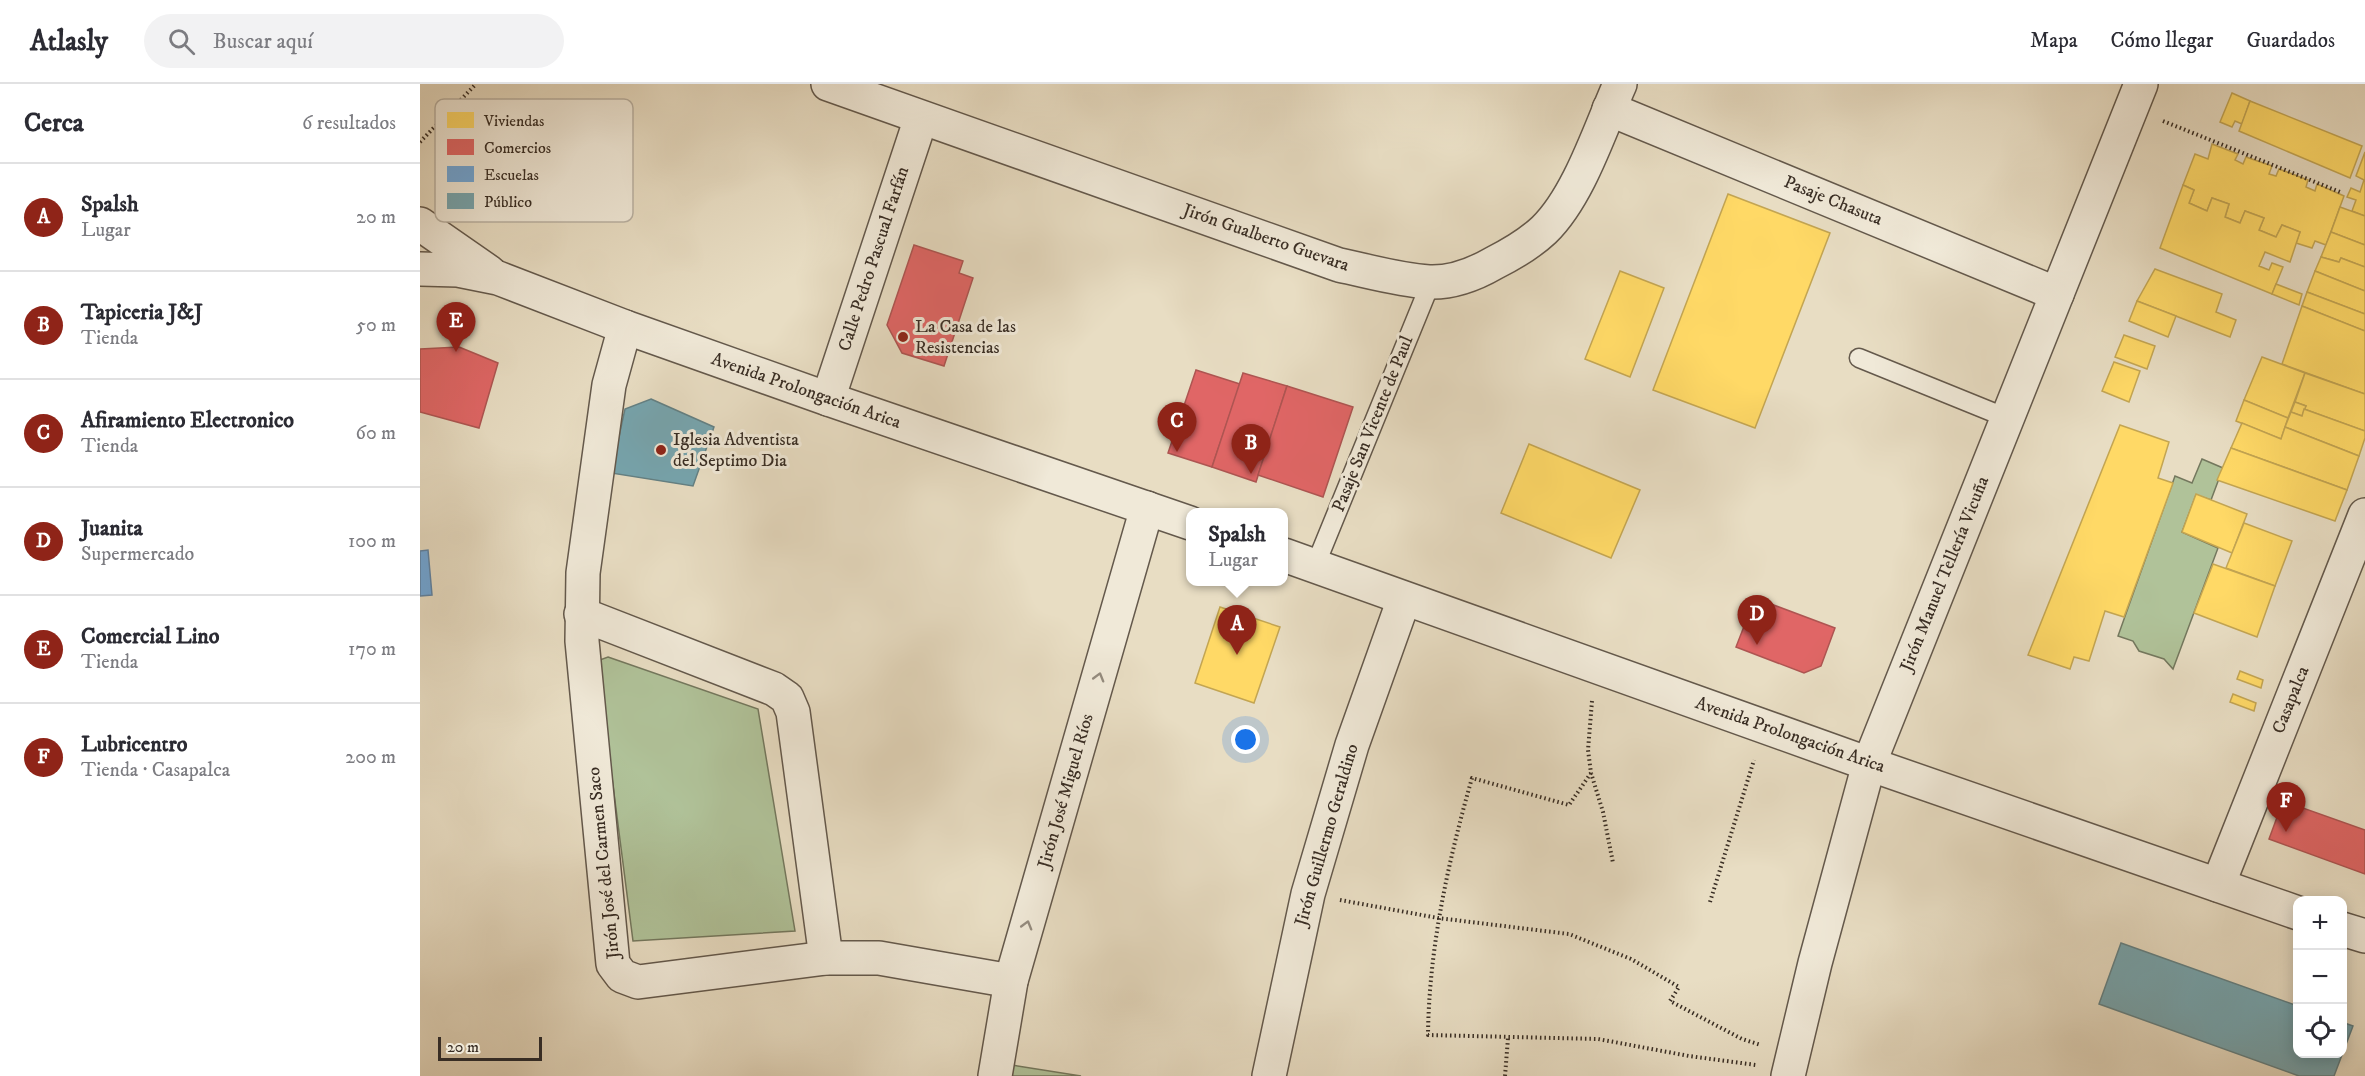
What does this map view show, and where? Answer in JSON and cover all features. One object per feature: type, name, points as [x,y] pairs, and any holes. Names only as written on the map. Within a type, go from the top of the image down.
[{"type":"street","name":"Jirón Gualberto Guevara","points":[[828,84],[1339,264],[1431,282],[1459,279],[1486,267],[1516,252],[1544,230],[1561,210],[1576,185],[1614,97]]},
{"type":"street","name":"Jirón Manuel Tellería Vicuña","points":[[1790,1067],[1815,963],[1869,764],[2136,96]]},
{"type":"street","name":"Pasaje Chasuta","points":[[1614,97],[2057,294]]},
{"type":"street","name":"Calle Pedro Pascual Farfán","points":[[828,399],[921,118]]},
{"type":"street","points":[[420,224],[498,278]]},
{"type":"street","name":"Avenida Prolongación Arica","points":[[420,269],[458,270],[498,278],[625,327],[828,399],[1186,521]]},
{"type":"street","name":"Jirón José del Carmen Saco","points":[[625,327],[609,385],[583,573],[581,614],[613,964],[622,976],[638,982],[826,958],[879,958],[1011,981]]},
{"type":"street","name":"Jirón José Miguel Ríos","points":[[995,1076],[1011,981],[1148,508]]},
{"type":"street","name":"Casapalca","points":[[2218,885],[2365,515]]},
{"type":"street","name":"Avenida Prolongación Arica","points":[[1288,556],[1764,727],[2293,911]]},
{"type":"street","name":"Jirón Guillermo Geraldino","points":[[1269,1076],[1308,894],[1352,745],[1404,599]]},
{"type":"street","points":[[581,614],[774,689],[787,698],[793,712],[826,958]]},
{"type":"street","points":[[2347,930],[2365,936]]},
{"type":"lane","name":"Pasaje San Vicente de Paul","points":[[1315,566],[1431,282]]},
{"type":"lane","points":[[1859,358],[2007,418]]},
{"type":"path","points":[[462,99],[476,84]]},
{"type":"path","points":[[2136,96],[2340,192]]},
{"type":"path","points":[[420,142],[435,126]]},
{"type":"path","points":[[1595,666],[1588,750],[1591,773],[1603,812],[1613,863]]},
{"type":"path","points":[[1710,902],[1764,727]]},
{"type":"path","points":[[1591,773],[1569,805],[1472,778],[1438,918],[1429,988],[1428,1035],[1598,1039],[1689,1056],[1790,1067]]},
{"type":"path","points":[[1308,894],[1438,918],[1569,934],[1631,959],[1679,987],[1670,1001],[1790,1067]]},
{"type":"path","points":[[1505,1076],[1508,1038]]},
{"type":"green space","points":[[2202,459],[2223,468],[2211,500],[2196,495],[2182,532],[2218,548],[2173,669],[2164,659],[2139,651],[2133,641],[2118,636],[2175,476],[2192,483]]},
{"type":"green space","points":[[608,657],[758,709],[795,931],[633,941],[597,661]]},
{"type":"green space","points":[[1012,1065],[1081,1076],[1010,1076]]},
{"type":"building: Viviendas","points":[[2232,93],[2250,101],[2242,124],[2235,121],[2232,127],[2220,122]]},
{"type":"building: Viviendas","points":[[2250,101],[2362,146],[2350,178],[2239,131]]},
{"type":"building: Viviendas","points":[[2212,144],[2238,154],[2235,160],[2243,164],[2246,157],[2272,166],[2269,174],[2276,176],[2279,169],[2308,180],[2306,187],[2315,191],[2317,184],[2344,196],[2326,245],[2315,241],[2312,248],[2296,243],[2300,232],[2282,225],[2276,237],[2259,230],[2264,218],[2245,211],[2240,223],[2225,217],[2229,204],[2212,198],[2207,211],[2189,203],[2194,190],[2183,185],[2195,154],[2208,159]]},
{"type":"building: Viviendas","points":[[2365,152],[2365,216],[2352,211],[2356,200],[2347,197],[2351,188],[2360,192],[2364,180],[2356,176]]},
{"type":"building: Viviendas","points":[[2183,185],[2194,190],[2189,203],[2207,211],[2212,198],[2229,204],[2225,217],[2240,223],[2245,211],[2264,218],[2259,230],[2276,237],[2282,225],[2300,232],[2290,262],[2265,252],[2259,266],[2269,270],[2272,263],[2283,267],[2272,294],[2160,248]]},
{"type":"building: Viviendas","points":[[1728,194],[1830,233],[1755,428],[1653,390]]},
{"type":"building: Viviendas","points":[[2340,207],[2365,216],[2365,245],[2331,232]]},
{"type":"building: Viviendas","points":[[2331,232],[2365,245],[2365,267],[2341,258],[2339,262],[2321,257]]},
{"type":"building: Viviendas","points":[[2321,257],[2339,262],[2341,258],[2365,267],[2365,291],[2315,271]]},
{"type":"building: Viviendas","points":[[2155,269],[2222,294],[2216,312],[2236,320],[2230,337],[2137,301]]},
{"type":"building: Viviendas","points":[[1620,271],[1664,288],[1630,377],[1585,359]]},
{"type":"building: Viviendas","points":[[2315,271],[2365,291],[2365,314],[2307,292]]},
{"type":"building: Viviendas","points":[[2276,284],[2302,294],[2299,305],[2272,294]]},
{"type":"building: Viviendas","points":[[2307,292],[2365,314],[2365,331],[2302,306]]},
{"type":"building: Viviendas","points":[[2137,301],[2176,316],[2168,337],[2129,321]]},
{"type":"building: Viviendas","points":[[2302,306],[2365,331],[2365,394],[2282,364]]},
{"type":"building: Viviendas","points":[[2124,335],[2155,346],[2147,369],[2115,357]]},
{"type":"building: Viviendas","points":[[2262,357],[2305,373],[2288,418],[2244,400]]},
{"type":"building: Viviendas","points":[[2114,362],[2140,371],[2129,402],[2102,391]]},
{"type":"building: Viviendas","points":[[2305,373],[2365,394],[2365,431],[2304,409],[2306,406],[2295,402]]},
{"type":"building: Viviendas","points":[[2244,400],[2288,418],[2281,439],[2236,421]]},
{"type":"building: Viviendas","points":[[2295,402],[2306,406],[2302,416],[2291,412]]},
{"type":"building: Viviendas","points":[[2304,409],[2365,431],[2359,456],[2285,427],[2291,412],[2302,416]]},
{"type":"building: Viviendas","points":[[2242,423],[2281,439],[2285,427],[2359,456],[2347,490],[2231,448]]},
{"type":"building: Viviendas","points":[[2120,425],[2169,442],[2158,478],[2173,483],[2124,617],[2105,611],[2089,661],[2074,657],[2070,669],[2028,655]]},
{"type":"building: Viviendas","points":[[1529,444],[1640,490],[1611,558],[1501,513]]},
{"type":"building: Viviendas","points":[[2231,448],[2347,490],[2335,521],[2217,480]]},
{"type":"building: Viviendas","points":[[2196,494],[2247,514],[2232,553],[2182,532]]},
{"type":"building: Viviendas","points":[[2244,523],[2292,541],[2275,586],[2226,568]]},
{"type":"building: Viviendas","points":[[2213,564],[2275,586],[2257,637],[2194,613]]},
{"type":"building: Viviendas","points":[[1220,607],[1280,627],[1254,703],[1195,683]]},
{"type":"building: Viviendas","points":[[2240,671],[2263,680],[2261,688],[2237,679]]},
{"type":"building: Viviendas","points":[[2233,694],[2256,703],[2254,711],[2230,702]]},
{"type":"building: Comercios","points":[[914,245],[963,261],[959,273],[973,278],[944,366],[902,353],[887,325]]},
{"type":"building: Comercios","points":[[459,347],[498,363],[479,428],[420,412],[420,349]]},
{"type":"building: Comercios","points":[[1196,370],[1240,384],[1212,467],[1168,453]]},
{"type":"building: Comercios","points":[[1243,373],[1287,386],[1256,482],[1212,467]]},
{"type":"building: Comercios","points":[[1287,386],[1353,407],[1323,497],[1258,475]]},
{"type":"building: Comercios","points":[[1755,598],[1835,628],[1821,666],[1804,673],[1736,647]]},
{"type":"building: Comercios","points":[[2283,801],[2365,830],[2365,874],[2269,839]]},
{"type":"building: Escuelas","points":[[428,550],[432,595],[420,596],[420,551]]},
{"type":"building: Público","name":"Iglesia Adventista del Septimo Dia","points":[[651,399],[714,427],[693,486],[611,473],[625,409]]},
{"type":"building: Público","points":[[2121,943],[2293,1004],[2293,1058],[2341,1058],[2334,1076],[2299,1076],[2099,1004]]},
{"type":"building: Público","points":[[2347,1024],[2353,1026],[2347,1042]]},
{"type":"place","name":"La Casa de las Resistencias","points":[[903,337]]},
{"type":"place","name":"Comercial Lino","points":[[456,352]]},
{"type":"place","name":"Iglesia Adventista del Septimo Dia","points":[[661,450]]},
{"type":"place","name":"Afiramiento Electronico","points":[[1177,452]]},
{"type":"place","name":"Tapiceria J&J","points":[[1251,474]]},
{"type":"place","name":"Juanita","points":[[1757,645]]},
{"type":"place","name":"Spalsh","points":[[1237,655]]},
{"type":"place","name":"Lubricentro","points":[[2286,832]]}]
